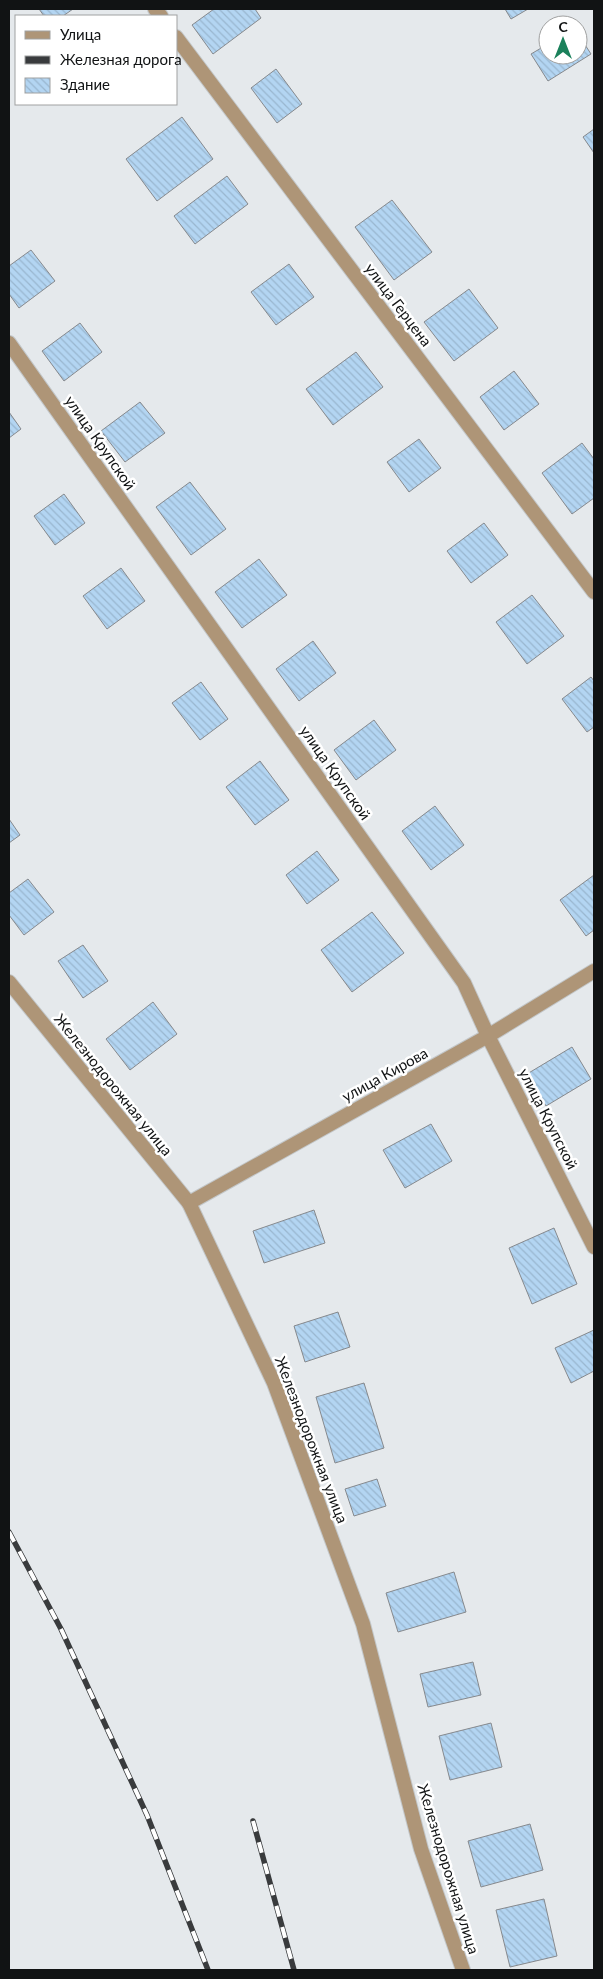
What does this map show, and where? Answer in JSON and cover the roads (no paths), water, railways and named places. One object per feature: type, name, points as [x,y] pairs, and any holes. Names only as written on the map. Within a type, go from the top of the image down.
[{"type":"street","name":"улица Герцена","points":[[178,40],[594,592]]},
{"type":"street","name":"улица Крупской","points":[[9,343],[464,983],[488,1036],[594,1247]]},
{"type":"street","name":"улица Кирова","points":[[188,1203],[488,1036],[594,971]]},
{"type":"street","name":"Железнодорожная улица","points":[[9,982],[188,1203],[274,1383],[363,1624],[421,1849],[462,1970]]},
{"type":"railway","points":[[9,1532],[61,1629],[147,1815],[208,1970]]},
{"type":"railway","points":[[253,1821],[294,1970]]}]
